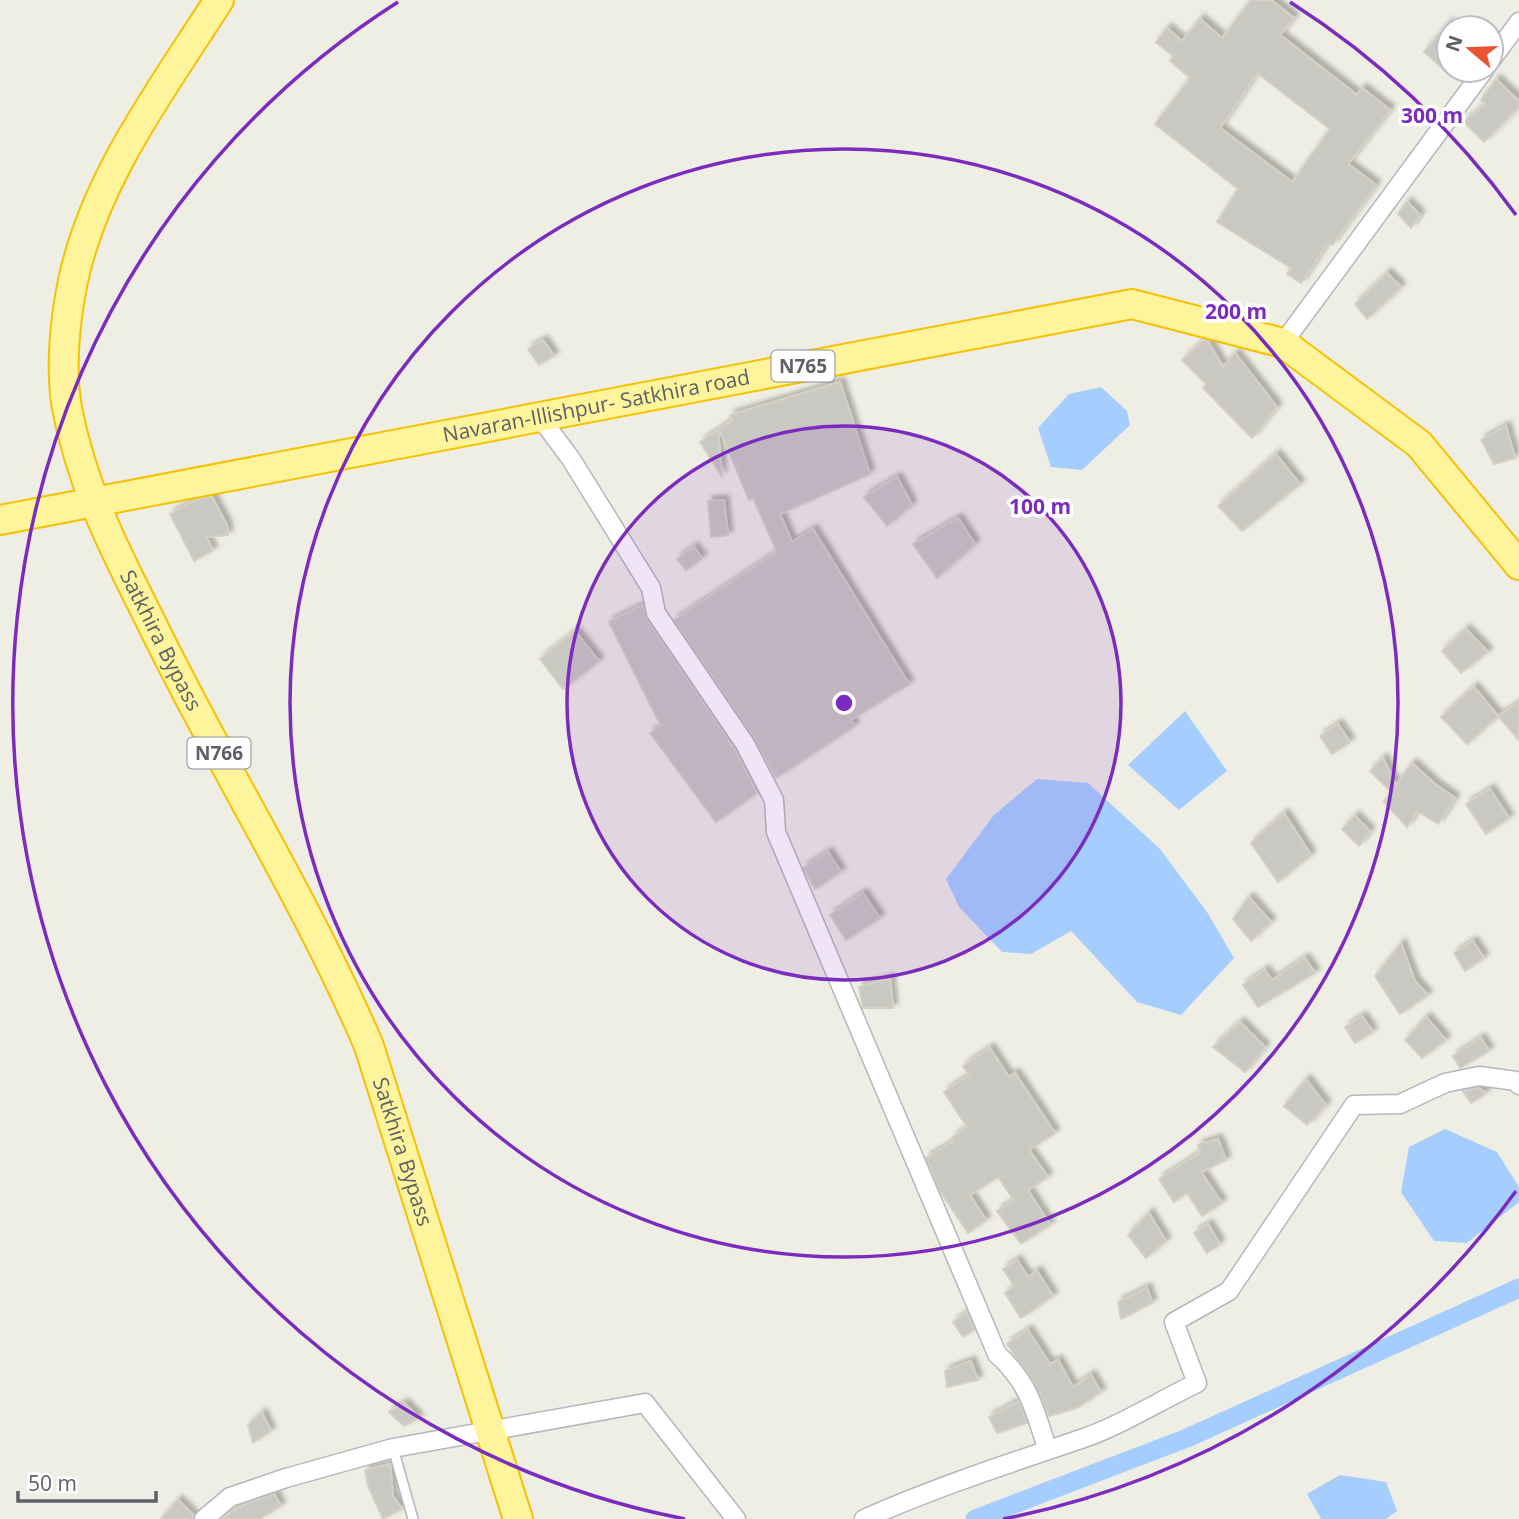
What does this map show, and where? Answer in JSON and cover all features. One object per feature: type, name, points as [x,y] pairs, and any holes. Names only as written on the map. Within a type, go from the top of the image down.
[{"type":"highway","name":"Satkhira Bypass","points":[[219,0],[109,176],[88,230],[73,281],[66,341],[67,407],[93,504],[164,650],[302,905],[354,1012],[373,1059],[518,1519]]},
{"type":"highway","name":"Navaran-Illishpur- Satkhira road","points":[[0,520],[93,504],[190,481],[1132,304],[1283,342],[1419,444],[1519,565]]},
{"type":"street","points":[[1505,41],[1519,22]]},
{"type":"street","points":[[1283,342],[1474,84]]},
{"type":"street","points":[[539,416],[571,458],[651,588],[656,613],[745,744],[774,800],[776,832],[830,963],[997,1354],[1018,1373],[1031,1399],[1047,1448]]},
{"type":"street","points":[[863,1519],[924,1492],[1047,1448],[1082,1439],[1197,1383],[1174,1322],[1228,1291],[1354,1105],[1400,1104],[1445,1083],[1479,1076],[1516,1081],[1519,1085]]},
{"type":"street","points":[[204,1519],[230,1497],[393,1448],[645,1403],[736,1519]]},
{"type":"lane","points":[[393,1448],[414,1519]]},
{"type":"water","points":[[1101,387],[1127,411],[1130,425],[1082,470],[1051,467],[1038,428],[1069,394]]},
{"type":"water","points":[[1185,711],[1227,771],[1179,810],[1128,765]]},
{"type":"water","points":[[1037,779],[1088,783],[1160,849],[1207,912],[1234,958],[1181,1015],[1137,1002],[1071,931],[1031,954],[1002,952],[959,907],[946,879],[994,815]]},
{"type":"water","points":[[1445,1129],[1497,1152],[1519,1187],[1519,1202],[1467,1243],[1434,1241],[1401,1192],[1409,1147]]},
{"type":"water","points":[[1340,1475],[1386,1482],[1397,1511],[1386,1519],[1321,1519],[1307,1494]]},
{"type":"building","points":[[1251,0],[1271,0],[1294,18],[1280,35],[1357,95],[1362,88],[1390,110],[1348,164],[1376,185],[1332,245],[1328,242],[1301,283],[1287,274],[1291,268],[1217,222],[1238,189],[1155,124],[1190,78],[1170,61],[1173,56],[1156,42],[1167,28],[1182,41],[1200,19],[1222,38]],"holes":[[[1257,73],[1330,129],[1292,182],[1220,128]]]},
{"type":"building","points":[[1435,39],[1435,62],[1424,52]]},
{"type":"building","points":[[1492,84],[1501,84],[1519,101],[1519,107],[1484,142],[1464,122],[1486,104],[1481,100]]},
{"type":"building","points":[[1407,202],[1420,215],[1411,228],[1398,214]]},
{"type":"building","points":[[1387,273],[1401,287],[1367,319],[1355,304]]},
{"type":"building","points":[[543,340],[554,356],[539,365],[528,349]]},
{"type":"building","points":[[1204,340],[1208,341],[1223,367],[1235,353],[1277,407],[1252,438],[1203,388],[1206,384],[1182,360]]},
{"type":"building","points":[[840,382],[870,474],[780,514],[792,542],[813,529],[909,684],[851,720],[855,726],[776,778],[754,738],[674,620],[777,552],[753,498],[749,500],[719,429],[733,420],[730,415]]},
{"type":"building","points":[[1506,426],[1515,458],[1494,464],[1481,440]]},
{"type":"building","points":[[718,430],[722,477],[700,442]]},
{"type":"building","points":[[1276,454],[1300,484],[1242,531],[1218,506]]},
{"type":"building","points":[[897,477],[912,505],[887,526],[864,497]]},
{"type":"building","points":[[212,497],[227,525],[228,535],[206,537],[213,550],[194,561],[170,514],[198,499]]},
{"type":"building","points":[[724,500],[728,535],[711,537],[708,501]]},
{"type":"building","points":[[958,518],[975,544],[937,578],[913,544]]},
{"type":"building","points":[[694,547],[702,558],[686,570],[677,559]]},
{"type":"building","points":[[643,605],[647,619],[735,750],[757,793],[716,822],[650,733],[661,726],[609,622]]},
{"type":"building","points":[[1466,629],[1488,652],[1461,673],[1442,651]]},
{"type":"building","points":[[575,631],[599,661],[563,689],[540,659]]},
{"type":"building","points":[[1474,687],[1498,716],[1467,744],[1441,717]]},
{"type":"building","points":[[1519,703],[1519,740],[1498,716]]},
{"type":"building","points":[[1338,724],[1350,742],[1332,754],[1320,736]]},
{"type":"building","points":[[1383,758],[1396,785],[1412,763],[1455,798],[1438,824],[1417,811],[1407,827],[1384,802],[1391,792],[1370,771]]},
{"type":"building","points":[[1490,789],[1509,818],[1486,834],[1466,804]]},
{"type":"building","points":[[1284,813],[1311,855],[1278,882],[1251,843]]},
{"type":"building","points":[[1355,816],[1370,831],[1359,846],[1342,829]]},
{"type":"building","points":[[828,852],[841,872],[815,889],[803,868]]},
{"type":"building","points":[[863,893],[880,918],[846,940],[830,915]]},
{"type":"building","points":[[1249,897],[1271,922],[1251,941],[1233,919]]},
{"type":"building","points":[[1473,941],[1484,958],[1465,971],[1454,953]]},
{"type":"building","points":[[1401,943],[1415,981],[1428,995],[1400,1014],[1375,976]]},
{"type":"building","points":[[1305,958],[1315,973],[1258,1007],[1243,985],[1265,970],[1272,980]]},
{"type":"building","points":[[890,978],[893,1008],[863,1008],[859,987]]},
{"type":"building","points":[[1362,1016],[1373,1032],[1355,1043],[1345,1027]]},
{"type":"building","points":[[1426,1017],[1446,1040],[1422,1058],[1405,1040]]},
{"type":"building","points":[[1240,1022],[1265,1047],[1245,1072],[1213,1047]]},
{"type":"building","points":[[1481,1038],[1489,1051],[1460,1068],[1453,1056]]},
{"type":"building","points":[[990,1048],[1009,1077],[1015,1073],[1055,1133],[1029,1150],[1048,1177],[1028,1190],[1050,1225],[1021,1244],[997,1211],[1014,1200],[998,1177],[970,1195],[986,1220],[968,1233],[940,1191],[926,1158],[954,1141],[952,1138],[967,1127],[944,1092],[969,1075],[963,1066]]},
{"type":"building","points":[[1306,1079],[1326,1105],[1307,1125],[1284,1106]]},
{"type":"building","points":[[1479,1088],[1486,1093],[1471,1103],[1463,1091]]},
{"type":"building","points":[[1218,1139],[1226,1160],[1201,1172],[1222,1203],[1202,1216],[1187,1193],[1174,1202],[1159,1179],[1201,1152],[1198,1145]]},
{"type":"building","points":[[1149,1213],[1166,1241],[1146,1258],[1128,1235]]},
{"type":"building","points":[[1208,1224],[1220,1244],[1207,1253],[1194,1233]]},
{"type":"building","points":[[1017,1260],[1028,1277],[1037,1271],[1053,1296],[1021,1318],[1005,1293],[1014,1286],[1003,1269]]},
{"type":"building","points":[[1147,1288],[1152,1303],[1121,1319],[1118,1302]]},
{"type":"building","points":[[967,1313],[974,1330],[963,1337],[953,1322]]},
{"type":"building","points":[[1028,1330],[1050,1364],[1058,1360],[1073,1387],[1091,1375],[1101,1392],[1077,1408],[1049,1416],[1033,1381],[1007,1344]]},
{"type":"building","points":[[971,1361],[978,1380],[947,1387],[945,1371]]},
{"type":"building","points":[[1019,1401],[1027,1423],[997,1433],[989,1417]]},
{"type":"building","points":[[404,1403],[419,1418],[404,1426],[389,1412]]},
{"type":"building","points":[[262,1413],[271,1431],[253,1443],[248,1425]]},
{"type":"building","points":[[390,1464],[393,1496],[402,1509],[383,1519],[368,1486],[365,1470]]},
{"type":"building","points":[[274,1494],[281,1506],[260,1519],[222,1519],[248,1503]]},
{"type":"building","points":[[178,1500],[193,1515],[193,1519],[161,1519]]},
{"type":"waterway","points":[[975,1519],[1187,1438],[1519,1288]]}]
